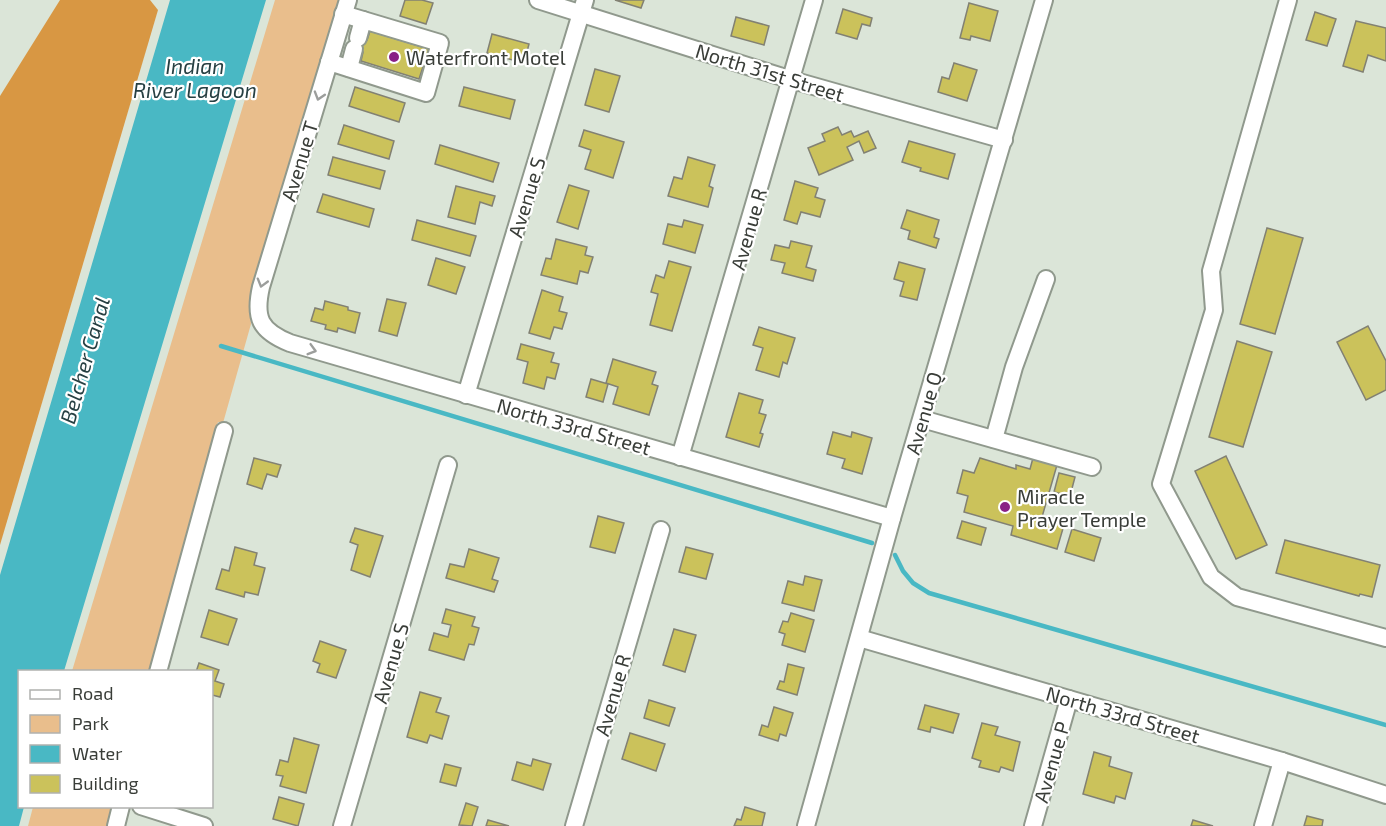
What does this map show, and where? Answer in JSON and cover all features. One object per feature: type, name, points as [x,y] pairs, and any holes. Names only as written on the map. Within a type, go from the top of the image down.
[{"type":"street","name":"North 31st Street","points":[[538,0],[583,7],[792,80],[1004,140]]},
{"type":"street","name":"Avenue R","points":[[680,457],[814,0]]},
{"type":"street","name":"Avenue Q","points":[[806,826],[892,518],[1044,0]]},
{"type":"street","points":[[1288,0],[1211,272],[1215,310],[1161,484],[1211,577],[1237,597],[1386,638]]},
{"type":"street","points":[[329,62],[426,93],[440,43],[363,20],[346,7]]},
{"type":"street","name":"Avenue T","points":[[261,324],[257,304],[261,287],[346,7]]},
{"type":"street","name":"Avenue S","points":[[466,395],[583,7]]},
{"type":"street","points":[[348,68],[363,20]]},
{"type":"street","points":[[994,439],[1014,367],[1046,279]]},
{"type":"street","name":"North 33rd Street","points":[[261,324],[278,338],[290,343],[892,518]]},
{"type":"street","points":[[922,418],[1092,467]]},
{"type":"street","points":[[159,670],[224,431]]},
{"type":"street","name":"Avenue S","points":[[342,826],[448,465]]},
{"type":"street","name":"Avenue R","points":[[574,826],[661,530]]},
{"type":"street","name":"North 33rd Street","points":[[859,638],[1282,760],[1386,795]]},
{"type":"street","name":"Avenue P","points":[[1034,826],[1069,699]]},
{"type":"street","points":[[1263,826],[1282,760]]},
{"type":"street","points":[[116,826],[121,808]]},
{"type":"street","points":[[144,808],[204,826]]},
{"type":"green space","points":[[275,0],[339,0],[253,285],[249,304],[251,324],[223,423],[218,422],[149,670],[72,670]]},
{"type":"green space","points":[[32,808],[112,808],[107,826],[28,826]]},
{"type":"shaded area","points":[[60,0],[150,0],[158,10],[0,545],[0,96]]},
{"type":"water","name":"Indian River Lagoon","points":[[170,0],[266,0],[64,670],[18,670],[18,808],[24,808],[19,826],[0,826],[0,575]]},
{"type":"building","points":[[405,0],[422,0],[433,3],[426,24],[400,16]]},
{"type":"building","points":[[615,0],[644,0],[641,8]]},
{"type":"building","points":[[969,3],[998,11],[990,41],[971,36],[970,40],[960,38]]},
{"type":"building","points":[[843,9],[872,18],[870,26],[862,24],[857,39],[836,33]]},
{"type":"building","points":[[1315,12],[1336,19],[1327,46],[1306,40]]},
{"type":"building","points":[[736,17],[769,26],[764,45],[731,36]]},
{"type":"building","points":[[1356,21],[1386,28],[1386,61],[1368,55],[1363,72],[1343,66]]},
{"type":"building","name":"Waterfront Motel","points":[[370,31],[429,49],[419,79],[361,61],[363,52],[351,48],[357,37],[367,40]]},
{"type":"building","points":[[492,34],[529,44],[524,63],[487,53]]},
{"type":"building","points":[[954,63],[977,70],[967,101],[938,92],[942,77],[949,79]]},
{"type":"building","points":[[595,69],[620,76],[609,112],[585,105]]},
{"type":"building","points":[[355,87],[405,103],[399,122],[349,106]]},
{"type":"building","points":[[464,87],[515,100],[510,119],[459,106]]},
{"type":"building","points":[[344,125],[394,141],[389,159],[338,144]]},
{"type":"building","points":[[838,127],[842,135],[851,131],[854,137],[868,131],[876,148],[864,153],[859,141],[847,147],[853,160],[819,175],[808,148],[825,141],[822,134]]},
{"type":"building","points":[[584,130],[624,142],[613,178],[585,169],[591,150],[579,146]]},
{"type":"building","points":[[909,141],[955,154],[948,179],[920,171],[921,168],[902,162]]},
{"type":"building","points":[[440,145],[499,163],[493,182],[435,164]]},
{"type":"building","points":[[333,157],[385,171],[380,189],[328,175]]},
{"type":"building","points":[[688,157],[715,165],[709,186],[713,188],[708,207],[668,196],[674,177],[682,179]]},
{"type":"building","points":[[795,181],[818,188],[815,197],[825,200],[820,217],[801,212],[797,224],[784,220]]},
{"type":"building","points":[[569,185],[589,191],[578,229],[557,222]]},
{"type":"building","points":[[456,186],[495,196],[492,206],[480,202],[475,224],[448,217]]},
{"type":"building","points":[[323,194],[374,209],[369,227],[317,212]]},
{"type":"building","points":[[907,210],[939,220],[934,237],[939,239],[936,248],[908,239],[910,231],[901,228]]},
{"type":"building","points":[[417,220],[476,236],[470,256],[412,240]]},
{"type":"building","points":[[684,220],[703,225],[695,253],[663,244],[668,224],[682,227]]},
{"type":"building","points":[[1267,228],[1303,238],[1275,334],[1240,324]]},
{"type":"building","points":[[556,239],[587,247],[585,255],[593,257],[588,273],[580,271],[577,284],[541,275],[546,258],[551,259]]},
{"type":"building","points":[[791,241],[812,246],[806,267],[816,270],[813,281],[782,273],[785,263],[771,260],[775,245],[789,248]]},
{"type":"building","points":[[436,258],[465,267],[456,294],[428,285]]},
{"type":"building","points":[[669,261],[691,267],[672,331],[650,325],[658,294],[651,292],[656,275],[664,278]]},
{"type":"building","points":[[899,262],[925,269],[917,300],[900,296],[904,282],[894,279]]},
{"type":"building","points":[[542,290],[563,297],[559,311],[567,313],[562,329],[554,327],[550,339],[529,333]]},
{"type":"building","points":[[387,299],[406,303],[397,336],[379,331]]},
{"type":"building","points":[[325,301],[360,313],[355,333],[338,328],[337,332],[325,329],[326,325],[311,321],[315,308],[323,310]]},
{"type":"building","points":[[1368,326],[1386,361],[1386,390],[1366,400],[1337,342]]},
{"type":"building","points":[[759,327],[795,338],[787,364],[783,362],[779,377],[756,370],[763,348],[753,345]]},
{"type":"building","points":[[1237,341],[1272,352],[1243,447],[1209,437]]},
{"type":"building","points":[[521,344],[554,353],[551,362],[559,364],[555,379],[547,377],[544,389],[523,383],[528,362],[517,359]]},
{"type":"building","points":[[613,359],[656,372],[652,384],[658,386],[649,415],[613,404],[618,387],[606,383]]},
{"type":"building","points":[[591,379],[608,384],[603,402],[586,397]]},
{"type":"building","points":[[739,393],[763,400],[759,413],[766,415],[760,433],[763,434],[759,447],[726,437]]},
{"type":"building","points":[[833,432],[851,437],[852,432],[872,438],[862,474],[842,468],[845,459],[827,454]]},
{"type":"building","points":[[1226,456],[1267,545],[1236,559],[1195,471]]},
{"type":"building","points":[[254,458],[281,465],[277,477],[267,474],[262,489],[247,484]]},
{"type":"building","name":"Miracle Prayer Temple","points":[[980,458],[1016,469],[1016,465],[1030,469],[1033,458],[1057,465],[1042,517],[1064,525],[1057,549],[1011,535],[1013,526],[964,512],[968,496],[957,493],[963,470],[974,473]]},
{"type":"building","points":[[1059,473],[1075,477],[1070,496],[1054,492]]},
{"type":"building","points":[[598,516],[624,523],[615,553],[590,547]]},
{"type":"building","points":[[962,521],[986,528],[981,545],[957,538]]},
{"type":"building","points":[[355,528],[383,536],[370,577],[351,570],[358,545],[350,542]]},
{"type":"building","points":[[1072,529],[1101,538],[1094,561],[1065,552]]},
{"type":"building","points":[[1285,540],[1380,565],[1372,597],[1360,594],[1359,596],[1276,573]]},
{"type":"building","points":[[235,547],[257,553],[254,565],[265,568],[258,595],[245,592],[244,597],[216,589],[222,569],[229,571]]},
{"type":"building","points":[[686,547],[713,554],[706,579],[679,572]]},
{"type":"building","points":[[469,549],[499,558],[492,579],[498,581],[494,592],[446,578],[450,564],[464,567]]},
{"type":"building","points":[[805,576],[822,580],[814,611],[782,603],[788,581],[803,585]]},
{"type":"building","points":[[446,609],[475,617],[472,626],[479,628],[474,645],[469,644],[464,660],[429,650],[434,633],[448,637],[451,625],[442,623]]},
{"type":"building","points":[[209,610],[237,619],[228,645],[201,637]]},
{"type":"building","points":[[791,613],[814,620],[805,652],[782,645],[785,634],[779,632],[783,621],[788,622]]},
{"type":"building","points":[[674,629],[696,635],[685,672],[663,665]]},
{"type":"building","points":[[320,641],[346,650],[336,678],[317,672],[320,664],[313,661]]},
{"type":"building","points":[[199,663],[219,670],[215,681],[224,684],[220,697],[213,695],[213,670],[197,670]]},
{"type":"building","points":[[788,664],[804,668],[797,695],[777,689],[780,681],[784,682]]},
{"type":"building","points":[[420,692],[441,698],[436,712],[449,716],[442,739],[430,735],[427,743],[407,737]]},
{"type":"building","points":[[649,700],[675,708],[669,726],[644,718]]},
{"type":"building","points":[[925,705],[959,714],[953,733],[931,727],[930,732],[918,729]]},
{"type":"building","points":[[774,707],[793,713],[786,736],[780,734],[778,741],[759,735],[762,725],[768,727]]},
{"type":"building","points":[[982,723],[998,727],[995,735],[1020,742],[1013,771],[1001,767],[999,772],[979,767],[981,761],[972,758]]},
{"type":"building","points":[[630,733],[665,744],[656,771],[622,759]]},
{"type":"building","points":[[294,738],[319,745],[306,793],[280,786],[283,776],[276,775],[280,760],[288,762]]},
{"type":"building","points":[[1094,752],[1111,757],[1109,766],[1132,773],[1125,799],[1116,796],[1114,803],[1083,794]]},
{"type":"building","points":[[533,759],[551,764],[543,790],[512,780],[517,762],[531,766]]},
{"type":"building","points":[[445,764],[461,768],[456,786],[440,782]]},
{"type":"building","points":[[279,797],[304,804],[298,826],[273,819]]},
{"type":"building","points":[[466,803],[478,807],[472,826],[459,825]]},
{"type":"building","points":[[745,807],[765,813],[762,826],[734,826],[737,819],[741,820]]},
{"type":"building","points":[[1307,816],[1323,820],[1322,826],[1304,826]]},
{"type":"building","points":[[488,820],[509,826],[486,826]]},
{"type":"building","points":[[1193,820],[1213,826],[1191,826]]},
{"type":"waterway","points":[[221,346],[872,543]]},
{"type":"waterway","points":[[895,555],[903,571],[913,583],[929,593],[1386,725]]},
{"type":"place","name":"Waterfront Motel","points":[[394,57]]},
{"type":"place","name":"Miracle Prayer Temple","points":[[1005,507]]},
{"type":"water label","name":"Belcher Canal","points":[[84,360]]}]
